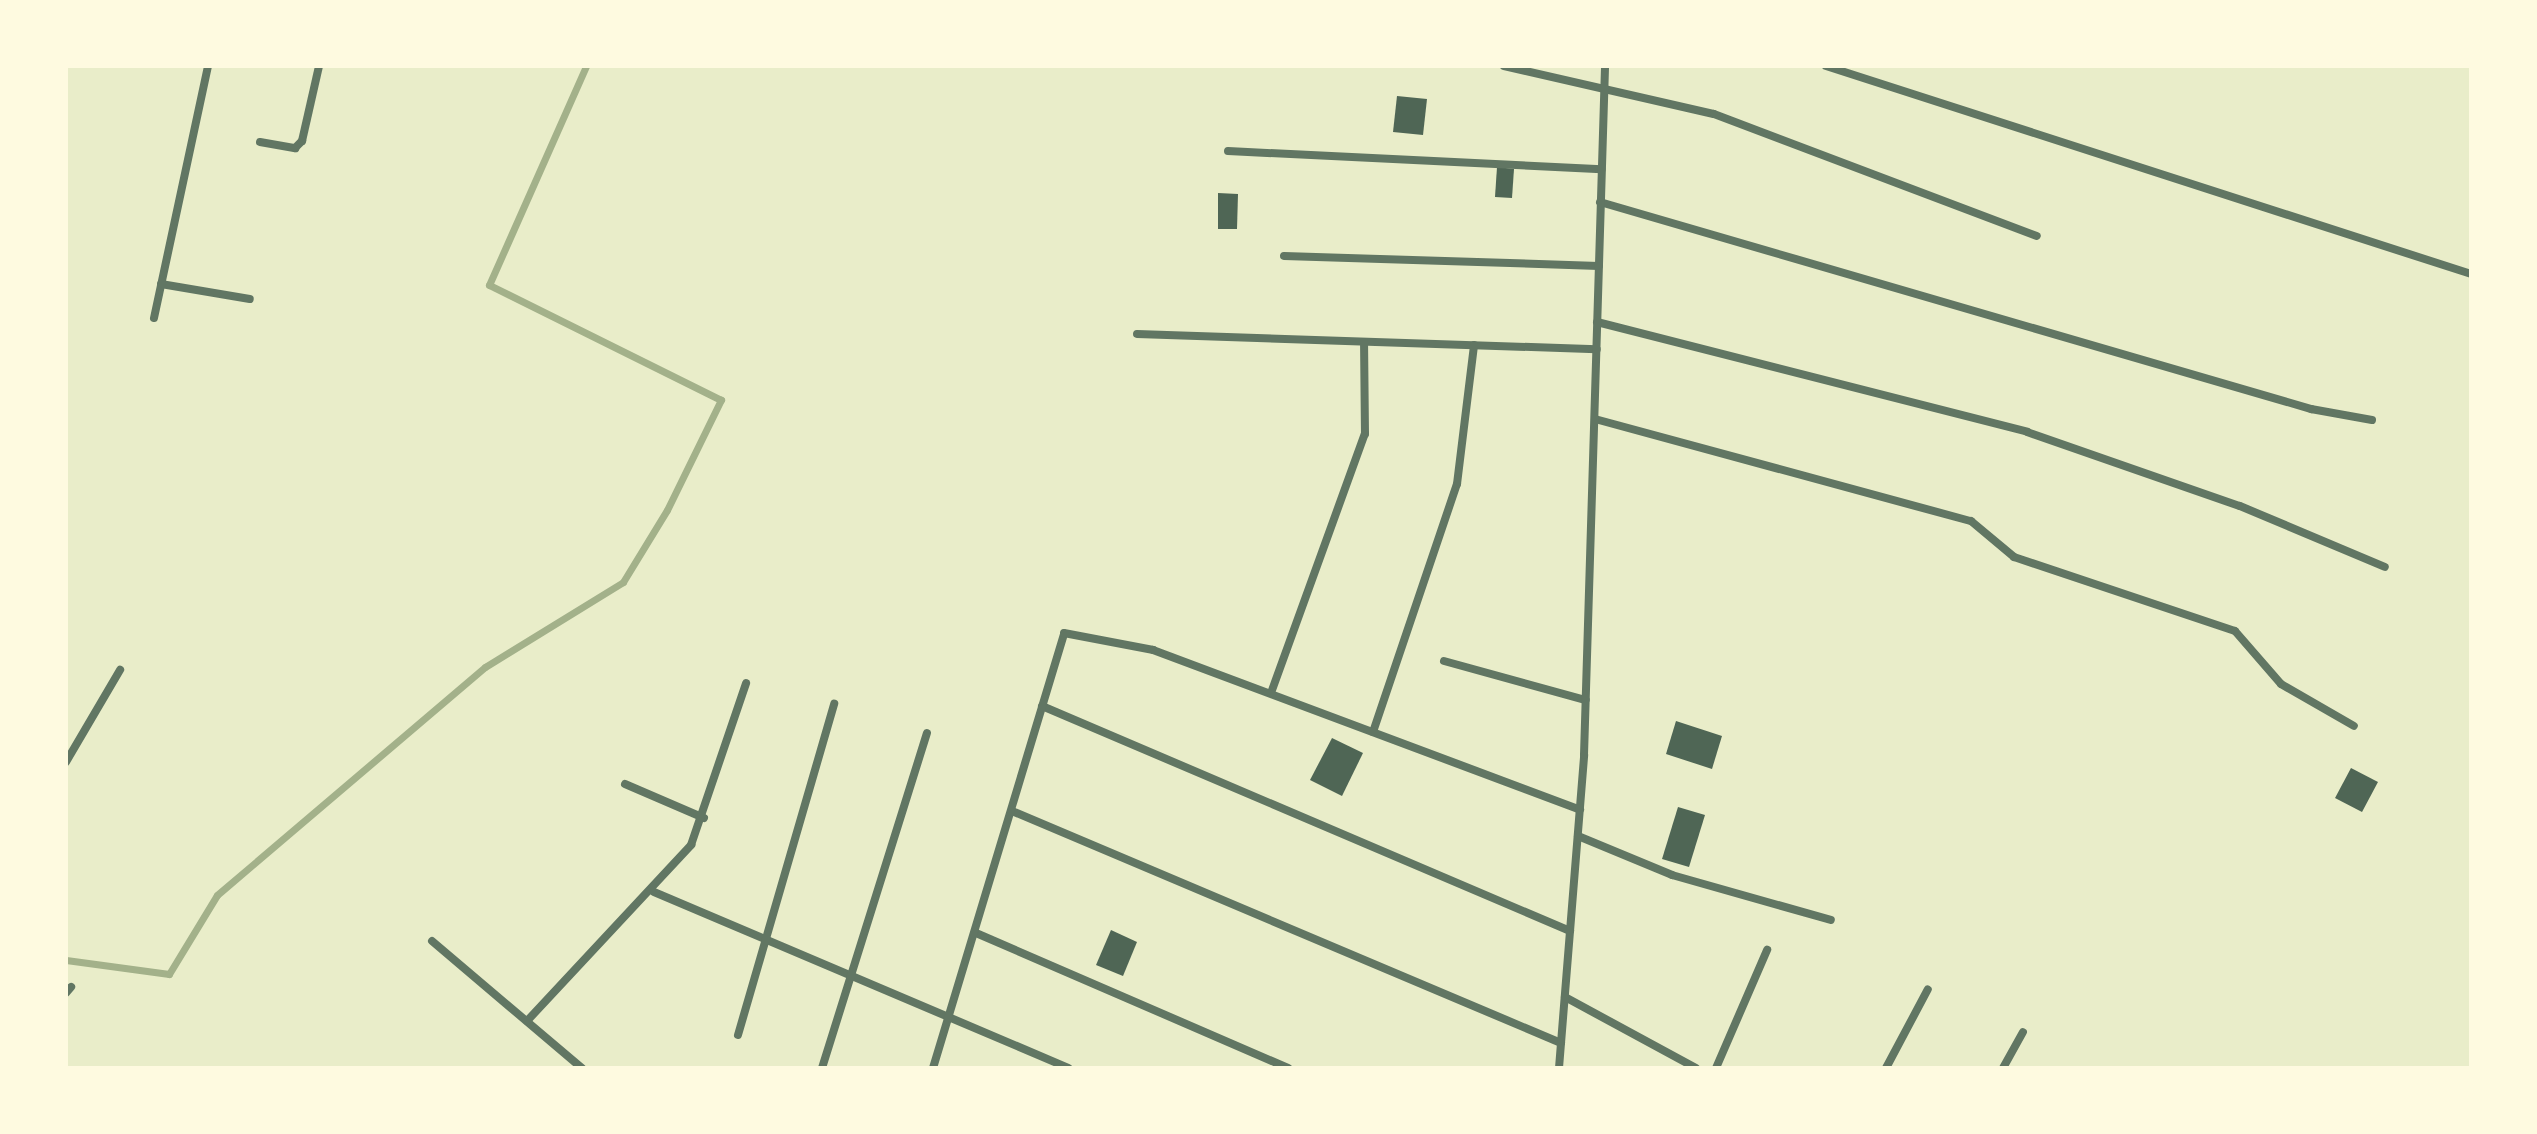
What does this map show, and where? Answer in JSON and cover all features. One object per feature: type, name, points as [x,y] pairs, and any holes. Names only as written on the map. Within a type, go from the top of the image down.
[{"type":"street","points":[[154,318],[208,66]]},
{"type":"street","points":[[260,142],[295,148],[302,141],[319,66]]},
{"type":"street","points":[[1504,66],[1714,114],[2037,236]]},
{"type":"street","points":[[1559,1068],[1586,700],[1605,66]]},
{"type":"street","points":[[1826,66],[2471,274]]},
{"type":"street","points":[[1228,151],[1602,169]]},
{"type":"street","points":[[1600,202],[2311,409],[2372,420]]},
{"type":"street","points":[[1284,256],[1599,266]]},
{"type":"street","points":[[161,284],[250,299]]},
{"type":"street","points":[[1597,322],[2027,432],[2240,506],[2385,567]]},
{"type":"street","points":[[1137,334],[1597,349]]},
{"type":"street","points":[[1271,693],[1365,434],[1364,342]]},
{"type":"street","points":[[1373,732],[1457,484],[1474,345]]},
{"type":"street","points":[[1595,419],[1971,521],[2014,557],[2235,631],[2281,684],[2354,726]]},
{"type":"street","points":[[933,1068],[952,1017],[1064,633],[1153,650],[1580,810]]},
{"type":"street","points":[[1444,661],[1586,700]]},
{"type":"street","points":[[66,762],[120,670]]},
{"type":"street","points":[[527,1021],[654,892],[704,818],[746,683]]},
{"type":"street","points":[[738,1035],[834,704]]},
{"type":"street","points":[[1042,706],[1570,931]]},
{"type":"street","points":[[822,1068],[927,733]]},
{"type":"street","points":[[625,784],[704,818]]},
{"type":"street","points":[[1012,811],[1561,1043]]},
{"type":"street","points":[[1578,836],[1672,875],[1831,920]]},
{"type":"street","points":[[654,892],[766,936],[1068,1068]]},
{"type":"street","points":[[976,933],[1288,1068]]},
{"type":"street","points":[[432,941],[582,1068]]},
{"type":"street","points":[[1716,1068],[1767,950]]},
{"type":"street","points":[[1886,1068],[1928,989]]},
{"type":"street","points":[[1565,997],[1696,1068]]},
{"type":"street","points":[[2003,1068],[2023,1032]]},
{"type":"building","points":[[1397,96],[1427,99],[1423,135],[1393,132]]},
{"type":"building","points":[[1497,167],[1514,169],[1512,198],[1495,197]]},
{"type":"building","points":[[1218,193],[1238,194],[1237,229],[1218,229]]},
{"type":"building","points":[[1676,721],[1722,736],[1712,769],[1666,754]]},
{"type":"building","points":[[1332,738],[1363,753],[1342,796],[1310,780]]},
{"type":"building","points":[[2351,768],[2378,782],[2362,812],[2335,798]]},
{"type":"building","points":[[1678,807],[1705,815],[1689,867],[1662,859]]},
{"type":"building","points":[[1111,930],[1137,942],[1123,976],[1096,965]]},
{"type":"waterway","points":[[66,960],[169,974],[217,895],[485,667],[623,582],[667,510],[721,400],[489,285],[586,66]]}]
